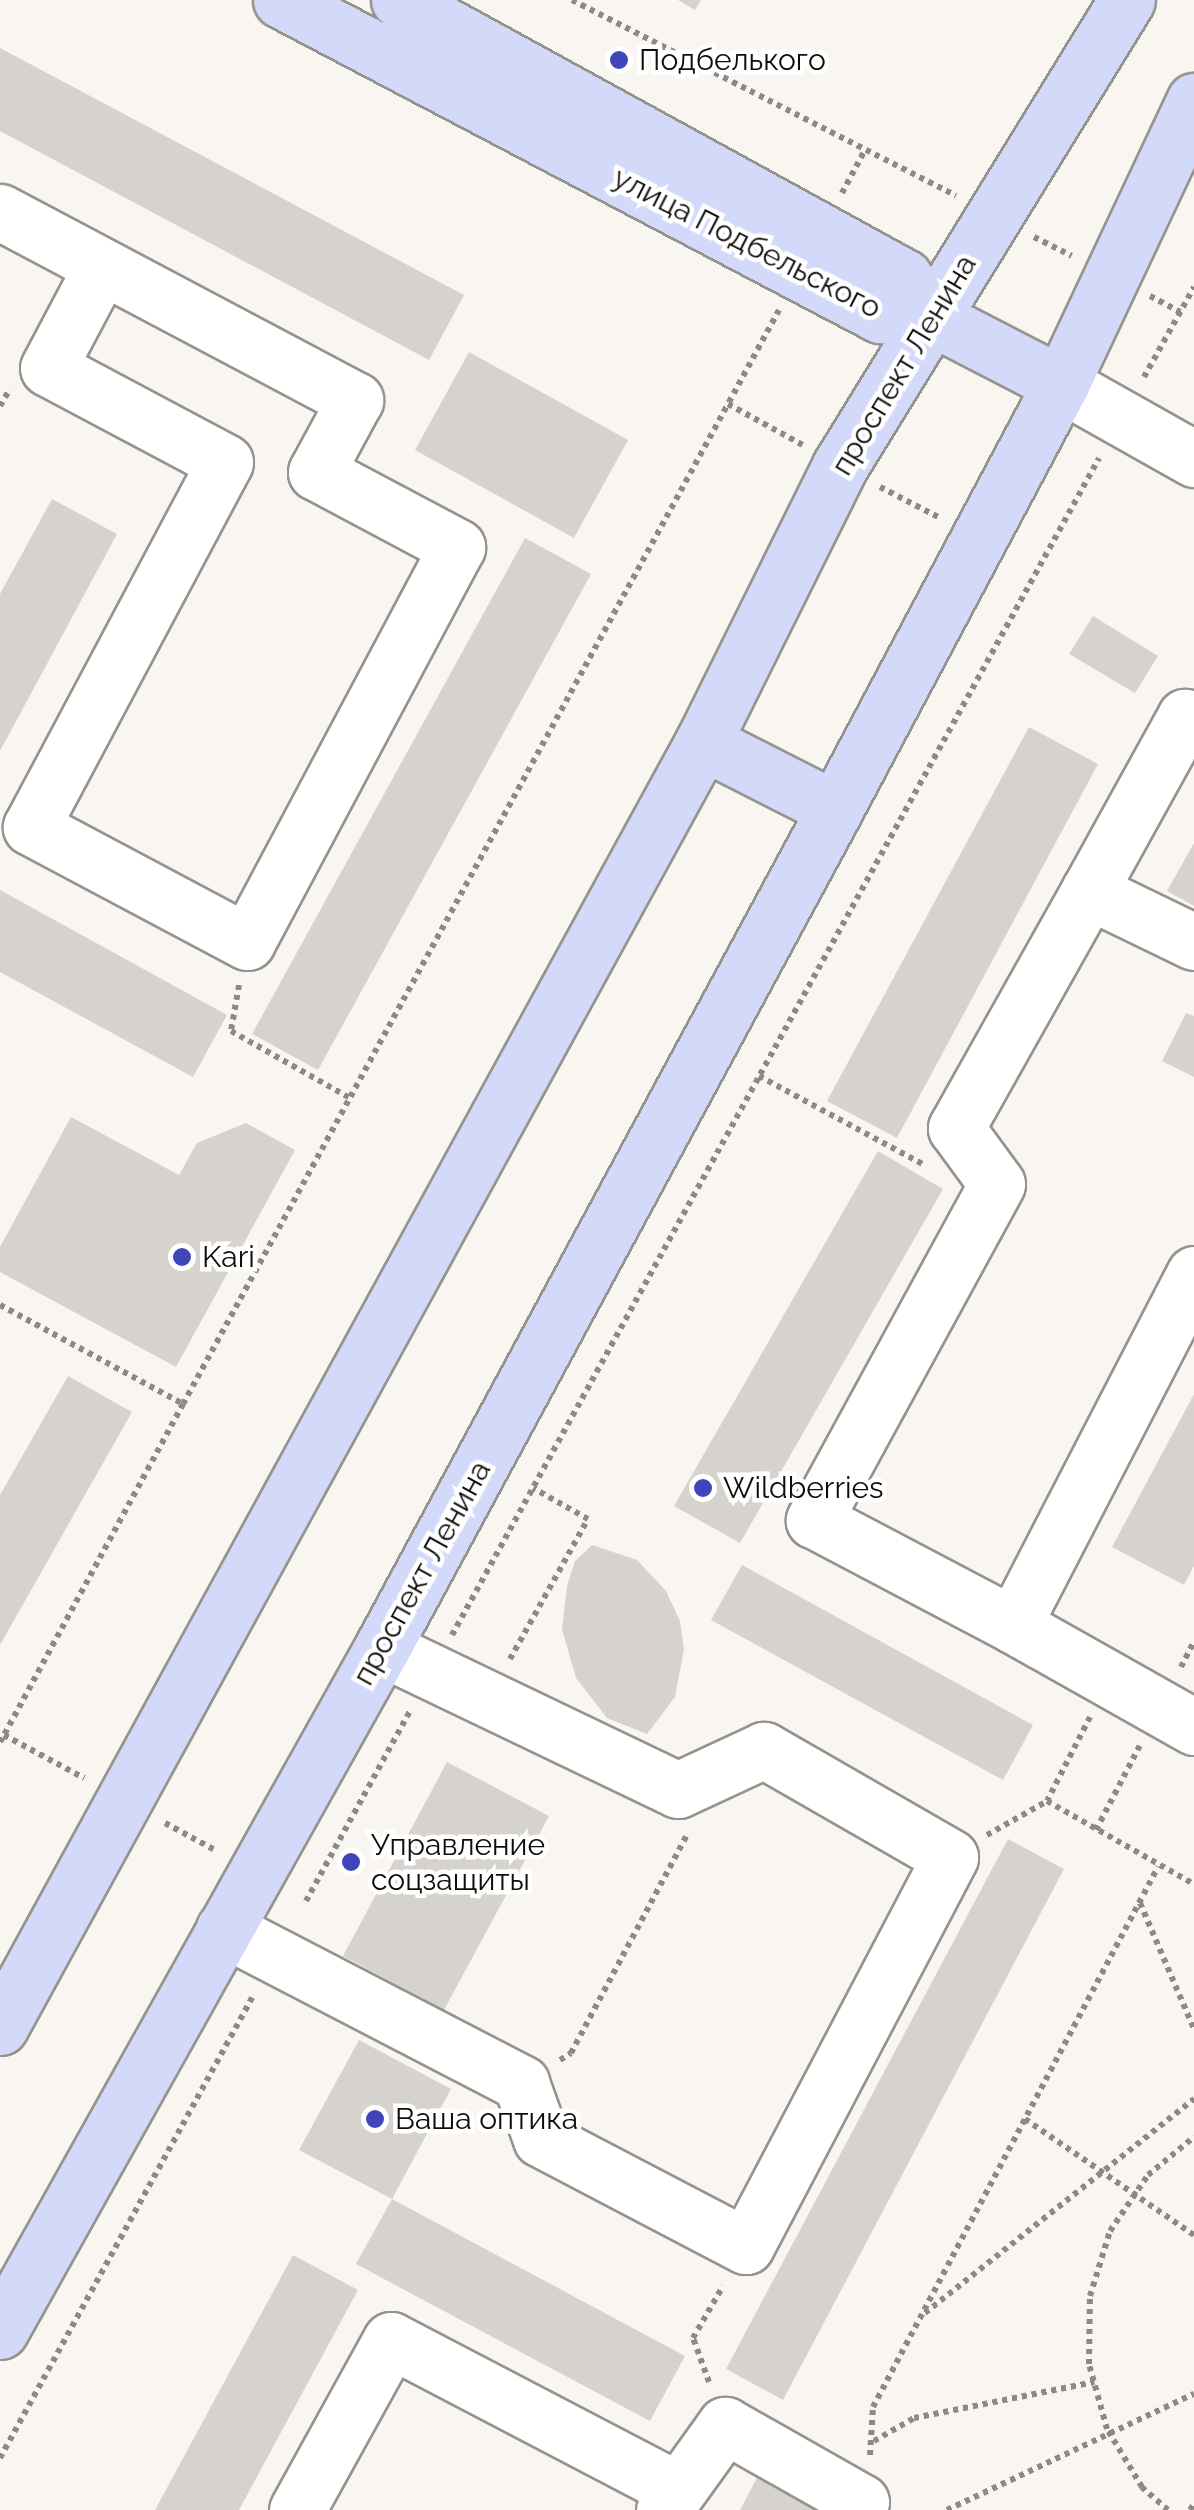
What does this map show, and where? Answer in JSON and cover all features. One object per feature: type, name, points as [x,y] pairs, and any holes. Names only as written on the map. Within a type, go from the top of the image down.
[{"type":"main road","name":"улица Подбельского","points":[[281,0],[344,15],[880,315],[930,317]]},
{"type":"main road","name":"улица Подбельского","points":[[399,0],[904,277],[930,317]]},
{"type":"main road","name":"проспект Ленина","points":[[0,2027],[120,1798],[703,742],[840,466],[1127,0]]},
{"type":"main road","name":"проспект Ленина","points":[[0,2331],[382,1648],[835,808],[1061,384],[1194,101]]},
{"type":"main road","points":[[930,317],[1061,384]]},
{"type":"main road","points":[[703,742],[835,808]]},
{"type":"street","points":[[0,212],[102,266],[355,400],[316,472],[458,547],[247,942],[30,827],[225,462],[48,368],[102,266]]},
{"type":"street","points":[[1061,384],[1194,459]]},
{"type":"street","points":[[1194,722],[1185,716],[956,1128],[998,1184],[814,1520],[1013,1625],[1194,1728]]},
{"type":"street","points":[[1089,891],[1194,942]]},
{"type":"street","points":[[1013,1625],[1194,1274]]},
{"type":"street","points":[[224,1929],[521,2083],[540,2139],[746,2246],[950,1857],[764,1750],[678,1790],[382,1648]]},
{"type":"street","points":[[298,2510],[391,2340],[670,2499],[725,2425],[859,2506]]},
{"type":"path","points":[[572,0],[1180,312]]},
{"type":"path","points":[[0,2458],[1194,286]]},
{"type":"path","points":[[306,1901],[120,1798],[2,1739],[728,404]]},
{"type":"path","points":[[247,942],[230,1032],[350,1098]]},
{"type":"path","points":[[760,1076],[924,1165],[973,1151]]},
{"type":"path","points":[[0,1305],[183,1404]]},
{"type":"path","points":[[488,1699],[588,1519],[533,1488]]},
{"type":"path","points":[[950,1857],[1047,1800],[1110,1680]]},
{"type":"path","points":[[521,2083],[571,2052],[590,2019],[698,1816],[678,1790]]},
{"type":"path","points":[[1047,1800],[1158,1867],[1194,1884]]},
{"type":"path","points":[[859,2506],[873,2442],[873,2407],[1158,1867]]},
{"type":"path","points":[[1140,1902],[1194,2030]]},
{"type":"path","points":[[920,2317],[1194,2100]]},
{"type":"path","points":[[1024,2119],[1194,2235]]},
{"type":"path","points":[[1168,2510],[1142,2487],[1110,2434],[1094,2382],[1090,2296],[1110,2232],[1134,2194],[1194,2137]]},
{"type":"path","points":[[725,2425],[692,2338],[746,2246]]},
{"type":"path","points":[[873,2442],[914,2418],[1094,2382]]},
{"type":"path","points":[[947,2510],[1194,2394]]},
{"type":"building","points":[[678,0],[701,0],[695,10]]},
{"type":"building","points":[[0,48],[464,295],[429,360],[0,131]]},
{"type":"building","points":[[469,352],[628,440],[574,538],[415,450]]},
{"type":"building","points":[[52,499],[117,534],[0,751],[0,594]]},
{"type":"building","points":[[525,538],[591,574],[318,1070],[252,1034]]},
{"type":"building","points":[[1093,616],[1158,656],[1135,693],[1069,654]]},
{"type":"building","points":[[1029,727],[1098,764],[897,1138],[827,1101]]},
{"type":"building","points":[[1194,843],[1194,906],[1167,891]]},
{"type":"building","points":[[0,890],[227,1015],[193,1077],[0,972]]},
{"type":"building","points":[[1186,1013],[1194,1016],[1194,1077],[1162,1061]]},
{"type":"building","points":[[71,1117],[179,1175],[197,1143],[246,1123],[295,1150],[176,1367],[0,1272],[0,1247]]},
{"type":"building","points":[[878,1151],[943,1189],[740,1543],[674,1506]]},
{"type":"building","points":[[68,1376],[132,1412],[0,1645],[0,1495]]},
{"type":"building","points":[[1194,1394],[1194,1566],[1184,1585],[1112,1547]]},
{"type":"building","points":[[592,1545],[637,1560],[666,1591],[680,1621],[684,1649],[675,1697],[647,1734],[607,1718],[576,1678],[562,1629],[567,1586],[575,1561]]},
{"type":"building","points":[[742,1565],[1033,1725],[1003,1780],[711,1620]]},
{"type":"building","points":[[447,1762],[549,1816],[444,2010],[343,1956]]},
{"type":"building","points":[[1008,1839],[1064,1869],[783,2400],[726,2369]]},
{"type":"building","name":"Ваша оптика","points":[[359,2040],[451,2089],[392,2199],[299,2150]]},
{"type":"building","points":[[392,2199],[685,2356],[650,2421],[356,2264]]},
{"type":"building","points":[[293,2255],[358,2290],[239,2510],[155,2510]]},
{"type":"building","points":[[759,2474],[819,2505],[816,2510],[740,2510]]},
{"type":"place","name":"Подбелького","points":[[619,60]]},
{"type":"place","name":"Kari","points":[[182,1257]]},
{"type":"place","name":"Wildberries","points":[[703,1488]]},
{"type":"place","name":"Управление соцзащиты","points":[[351,1862]]},
{"type":"place","name":"Ваша оптика","points":[[375,2119]]}]
